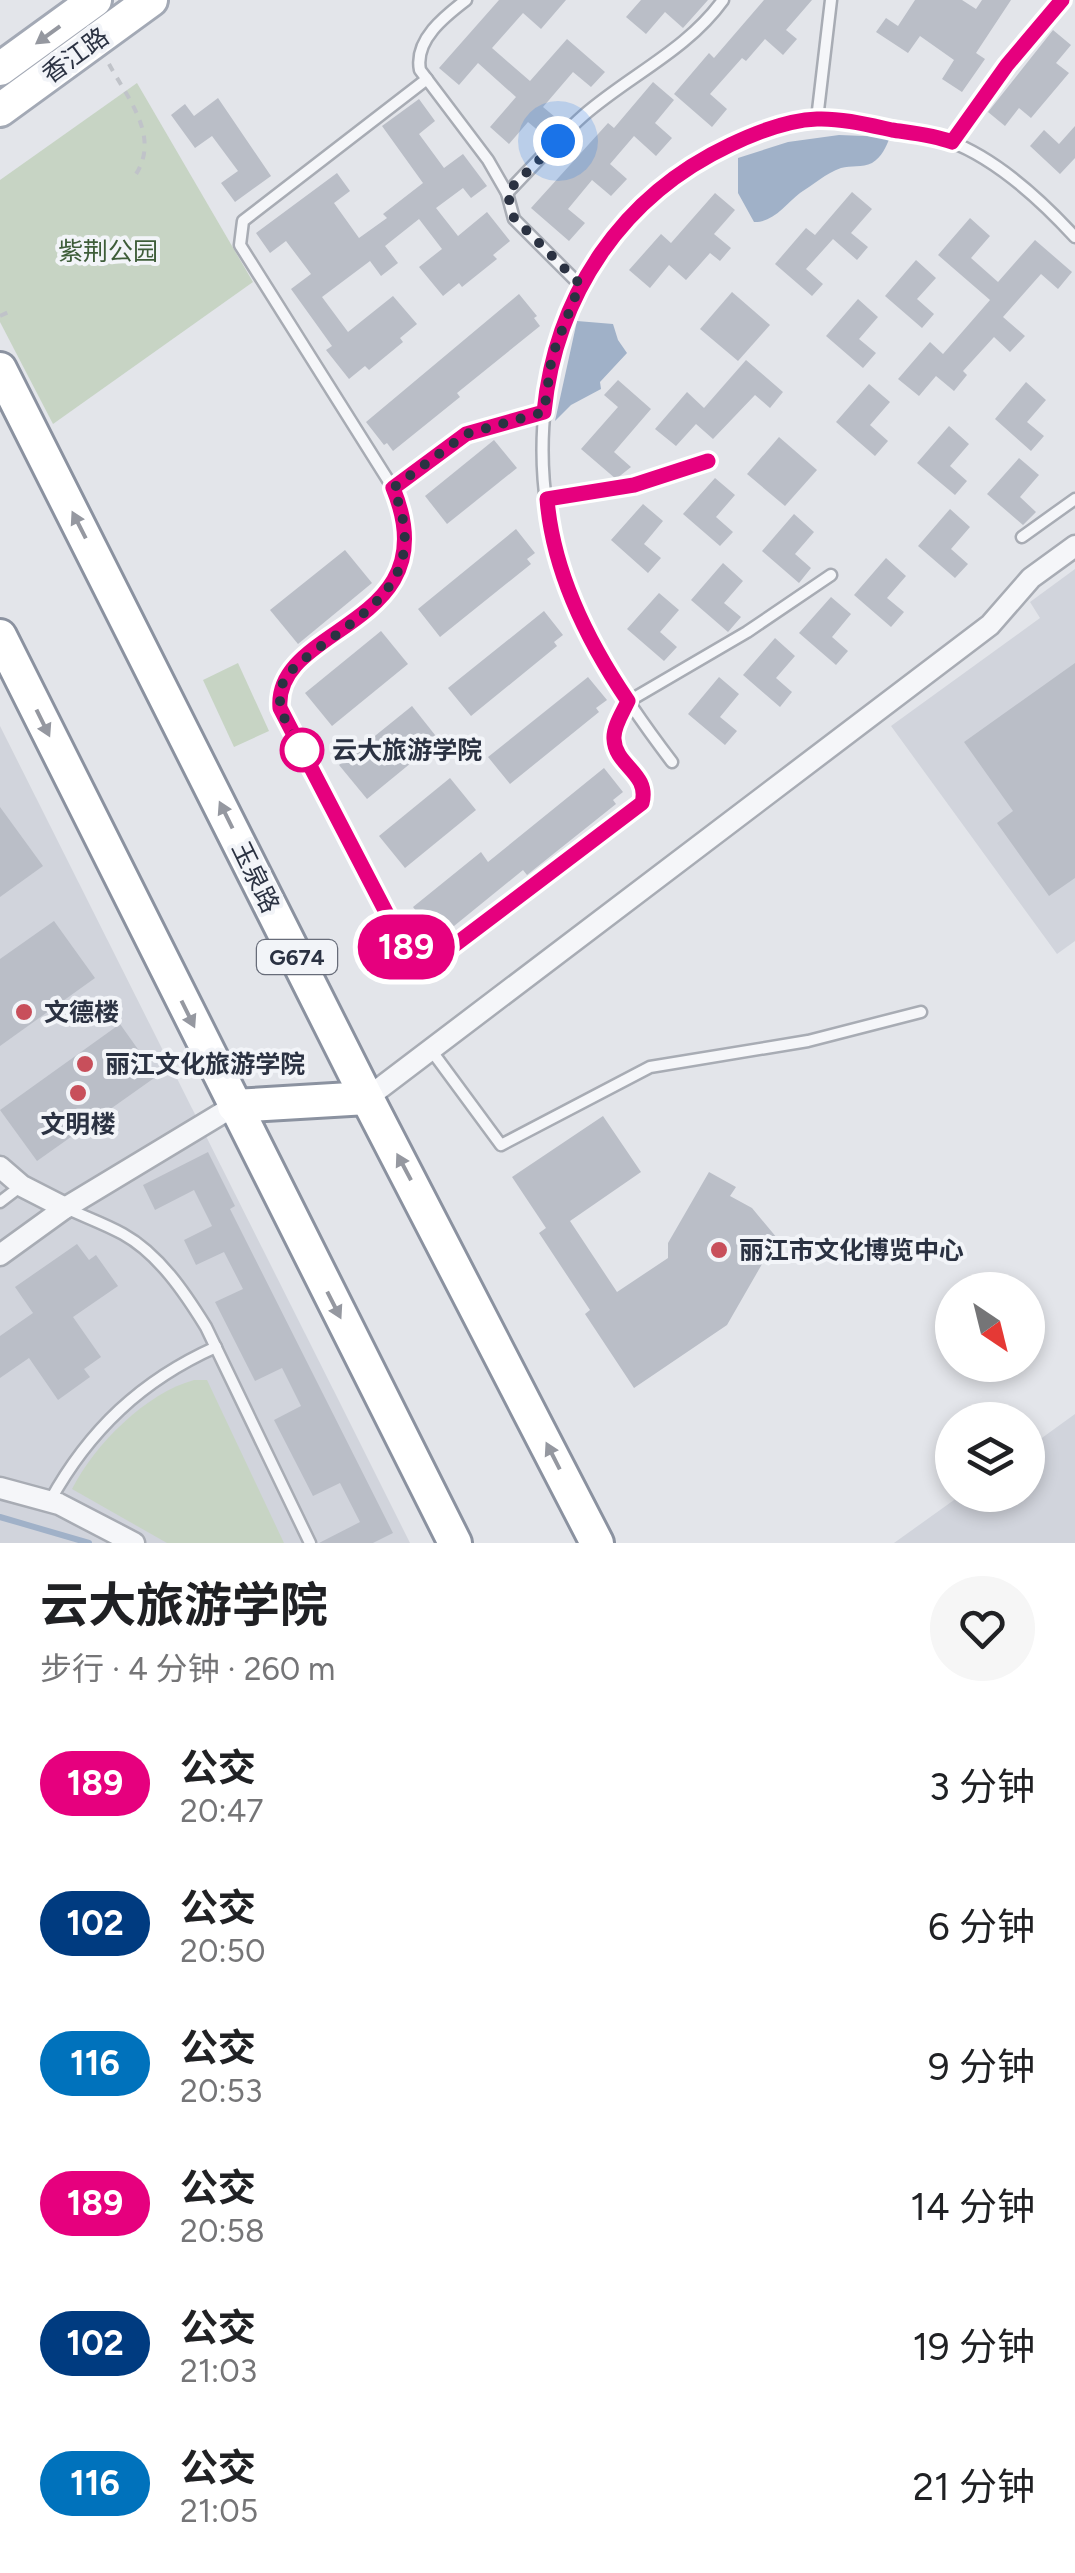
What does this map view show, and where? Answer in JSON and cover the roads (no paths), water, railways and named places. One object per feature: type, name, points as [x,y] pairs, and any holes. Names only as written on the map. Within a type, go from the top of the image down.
[{"type":"main road","name":"香江路","points":[[0,69],[96,0]]},
{"type":"main road","name":"香江路","points":[[0,110],[151,0]]},
{"type":"main road","name":"玉泉路","points":[[0,369],[366,1098],[597,1543]]},
{"type":"main road","points":[[0,636],[455,1543]]},
{"type":"main road","points":[[234,1106],[366,1098]]},
{"type":"street","points":[[366,1098],[990,625],[1031,578],[1075,546]]},
{"type":"street","points":[[0,1255],[65,1208],[234,1106]]},
{"type":"street","points":[[0,1167],[22,1186],[65,1208]]},
{"type":"street","points":[[0,1488],[50,1501],[134,1543]]},
{"type":"lane","points":[[466,0],[440,22],[424,46],[418,64],[488,160],[507,192],[514,218],[580,284]]},
{"type":"lane","points":[[507,192],[584,115],[698,30],[723,0]]},
{"type":"lane","points":[[817,119],[831,0]]},
{"type":"lane","points":[[952,142],[1007,65],[1062,0]]},
{"type":"lane","points":[[428,79],[243,221],[239,232],[240,244],[393,488],[404,530],[395,581],[379,600],[289,671],[280,708],[406,946],[430,958],[452,947],[642,803],[641,780],[624,760],[614,738],[628,701],[747,632],[831,575]]},
{"type":"lane","points":[[672,762],[603,660],[567,586],[547,499],[544,412],[552,356],[580,284],[618,229],[687,168],[739,140],[817,119],[952,142],[1006,174],[1075,237]]},
{"type":"lane","points":[[393,488],[466,434],[544,412]]},
{"type":"lane","points":[[547,499],[634,485],[708,461]]},
{"type":"lane","points":[[1022,537],[1075,499]]},
{"type":"lane","points":[[429,1048],[501,1146],[650,1067],[808,1041],[920,1012]]},
{"type":"lane","points":[[0,1202],[22,1186]]},
{"type":"lane","points":[[65,1208],[125,1234],[156,1260],[192,1303],[310,1543]]},
{"type":"lane","points":[[50,1501],[81,1450],[121,1407],[166,1372],[216,1347]]},
{"type":"water","points":[[839,135],[890,137],[872,163],[835,170],[773,216],[754,222],[738,193],[738,158],[788,142]]},
{"type":"water","points":[[577,321],[613,324],[627,353],[600,382],[601,389],[571,405],[555,421]]},
{"type":"waterway","points":[[0,1517],[89,1543]]},
{"type":"place","name":"云大旅游学院","points":[[302,750]]},
{"type":"place","name":"文德楼","points":[[24,1012]]},
{"type":"place","name":"丽江文化旅游学院","points":[[85,1064]]},
{"type":"place","name":"文明楼","points":[[78,1093]]},
{"type":"place","name":"丽江市文化博览中心","points":[[719,1250]]},
{"type":"park label","name":"紫荆公园","points":[[108,251]]}]
